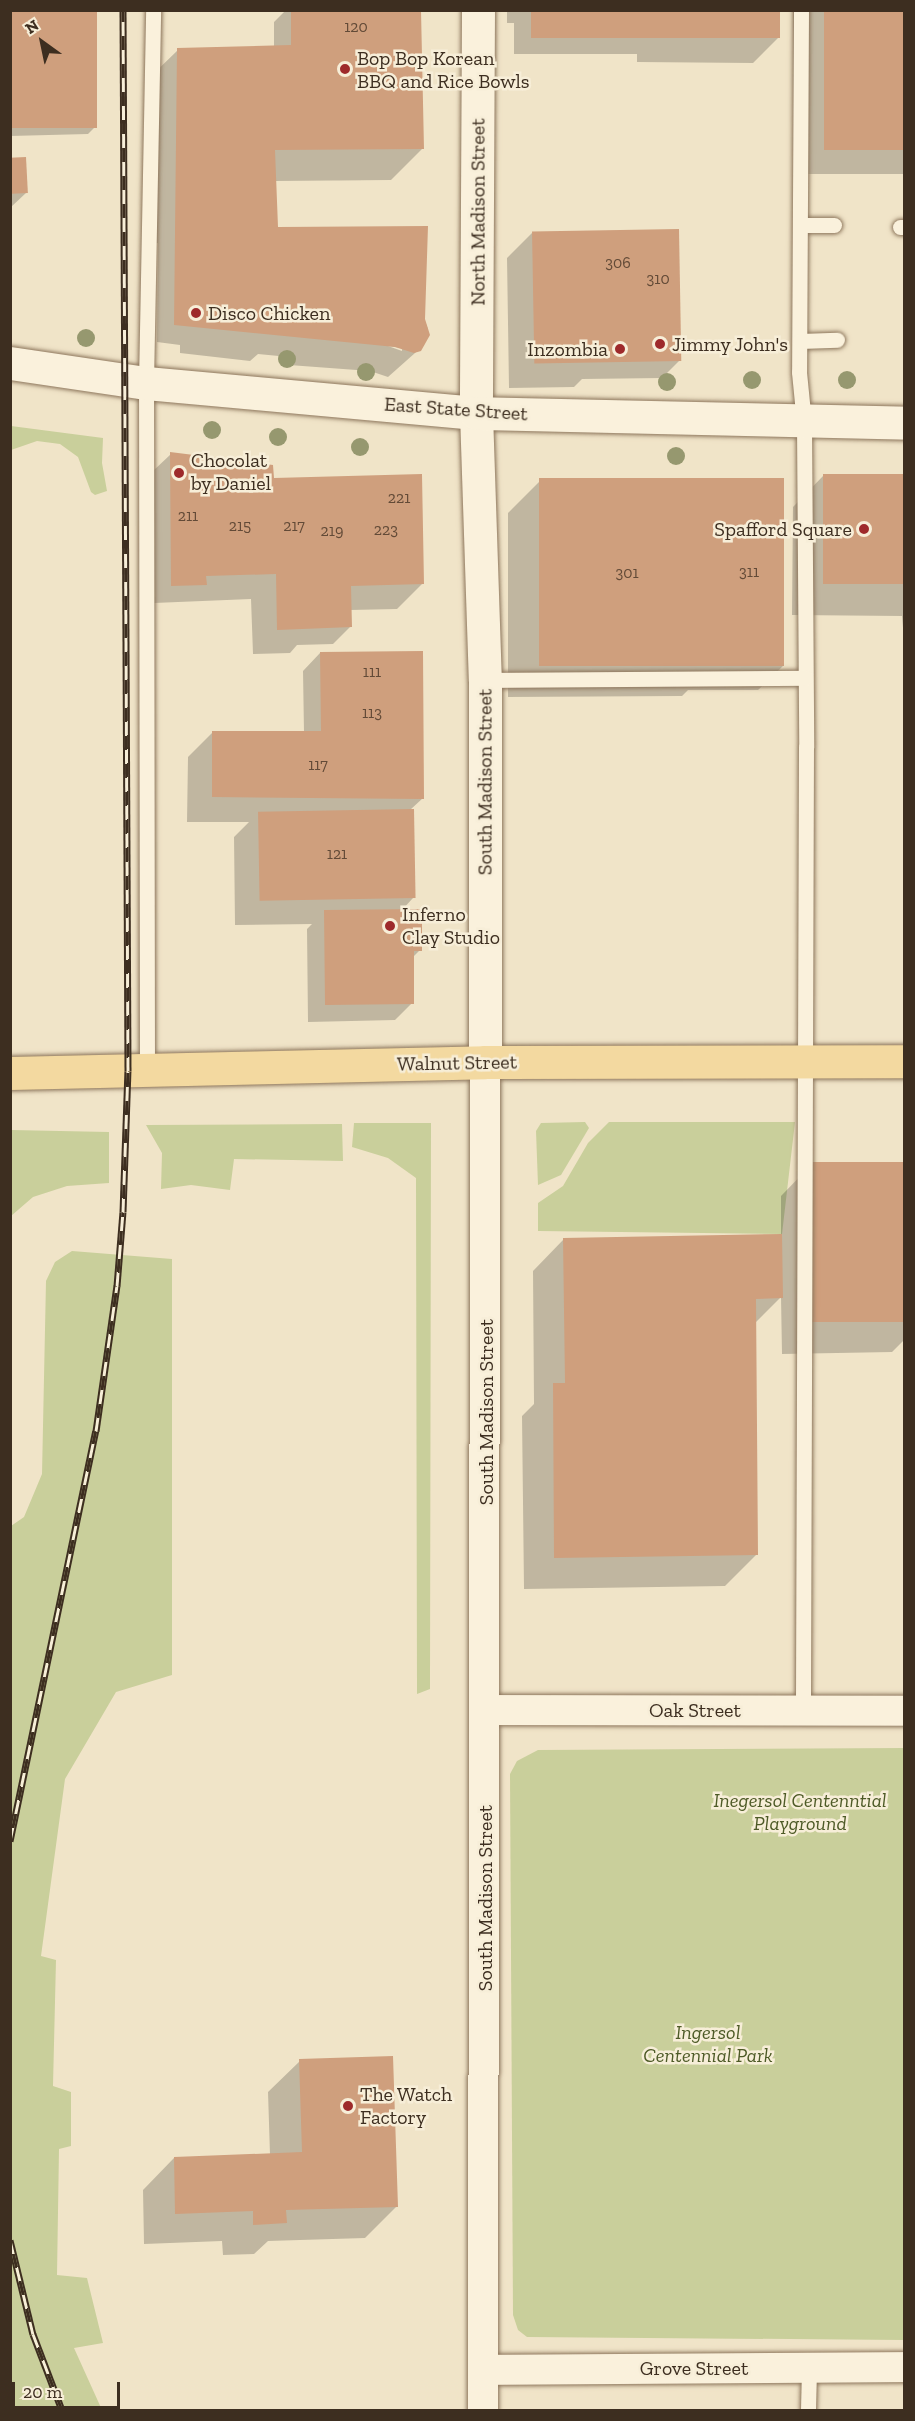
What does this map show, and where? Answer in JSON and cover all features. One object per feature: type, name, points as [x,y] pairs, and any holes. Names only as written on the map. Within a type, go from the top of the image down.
[{"type":"main road","name":"Walnut Street","points":[[10,1073],[147,1072],[485,1062],[904,1061]]},
{"type":"street","name":"North Madison Street","points":[[477,413],[478,10]]},
{"type":"street","name":"East State Street","points":[[10,363],[146,383],[477,413],[804,423],[904,423]]},
{"type":"street","name":"South Madison Street","points":[[477,413],[485,680],[486,1710],[483,2410]]},
{"type":"street","name":"Oak Street","points":[[486,1710],[904,1710]]},
{"type":"street","name":"Grove Street","points":[[484,2370],[904,2367]]},
{"type":"lane","points":[[147,1072],[146,383],[153,10]]},
{"type":"lane","points":[[801,10],[800,341],[804,423],[805,678],[803,1711]]},
{"type":"lane","points":[[800,225],[834,225]]},
{"type":"lane","points":[[800,341],[837,340]]},
{"type":"lane","points":[[485,680],[805,678]]},
{"type":"lane","points":[[808,2410],[809,2368]]},
{"type":"green space","points":[[11,426],[103,438],[102,463],[107,491],[95,495],[91,492],[78,457],[60,444],[37,441],[11,450]]},
{"type":"green space","points":[[585,1122],[589,1128],[561,1175],[538,1185],[536,1131],[541,1123]]},
{"type":"green space","points":[[609,1122],[795,1122],[782,1234],[538,1231],[538,1203],[563,1186],[588,1143]]},
{"type":"green space","points":[[354,1123],[431,1123],[430,1689],[417,1694],[416,1178],[388,1158],[352,1147]]},
{"type":"green space","points":[[342,1124],[343,1161],[234,1159],[230,1190],[191,1185],[161,1189],[162,1153],[146,1125]]},
{"type":"green space","points":[[11,1130],[109,1132],[109,1183],[67,1186],[33,1197],[11,1216]]},
{"type":"green space","points":[[72,1251],[172,1259],[172,1675],[116,1692],[65,1779],[41,1956],[56,1960],[53,2086],[71,2092],[71,2146],[59,2149],[57,2275],[87,2278],[103,2343],[74,2348],[102,2410],[11,2410],[11,1526],[24,1517],[42,1474],[46,1281],[55,1262]]},
{"type":"green space","name":"Ingersol Centennial Park","points":[[904,1748],[904,2340],[527,2337],[518,2330],[513,2315],[510,1774],[517,1761],[538,1750]]},
{"type":"building","points":[[10,10],[97,10],[97,128],[10,128]]},
{"type":"building","points":[[291,10],[421,10],[424,149],[275,150],[278,227],[428,226],[425,319],[430,335],[421,351],[414,353],[395,347],[174,325],[177,48],[291,45]]},
{"type":"building","points":[[531,10],[780,10],[780,38],[531,38]]},
{"type":"building","points":[[824,10],[904,10],[904,150],[824,150]]},
{"type":"building","points":[[26,157],[28,193],[12,194],[10,158]]},
{"type":"building","points":[[679,229],[681,361],[534,364],[532,232]]},
{"type":"building","points":[[170,452],[273,465],[274,478],[422,474],[424,584],[351,586],[352,627],[277,630],[276,574],[206,576],[207,585],[171,586]]},
{"type":"building","name":"Spafford Square","points":[[823,474],[904,474],[904,584],[823,584]]},
{"type":"building","points":[[539,478],[784,478],[784,666],[539,666]]},
{"type":"building","points":[[423,651],[424,799],[212,797],[212,731],[321,731],[320,652]]},
{"type":"building","points":[[414,809],[416,898],[260,901],[258,812]]},
{"type":"building","points":[[422,909],[422,951],[414,951],[414,1004],[325,1005],[324,910]]},
{"type":"building","points":[[811,1162],[904,1162],[904,1322],[811,1322]]},
{"type":"building","points":[[782,1234],[783,1298],[756,1299],[758,1555],[554,1558],[553,1383],[565,1383],[563,1238]]},
{"type":"building","name":"The Watch Factory","points":[[393,2056],[398,2207],[286,2210],[287,2223],[253,2225],[253,2211],[175,2214],[174,2157],[302,2152],[299,2059]]},
{"type":"railway","points":[[10,1841],[96,1431],[117,1286],[123,1212],[128,1071],[123,10]]},
{"type":"railway","points":[[10,2240],[33,2334],[62,2410]]},
{"type":"place","name":"Bop Bop Korean BBQ and Rice Bowls","points":[[345,69]]},
{"type":"place","name":"Disco Chicken","points":[[196,313]]},
{"type":"place","name":"Jimmy John's","points":[[660,344]]},
{"type":"place","name":"Inzombia","points":[[620,349]]},
{"type":"place","name":"Chocolat by Daniel","points":[[179,473]]},
{"type":"place","name":"Spafford Square","points":[[864,529]]},
{"type":"place","name":"Inferno Clay Studio","points":[[390,926]]},
{"type":"place","name":"The Watch Factory","points":[[348,2106]]},
{"type":"park label","name":"Inegersol Centenntial Playground","points":[[800,1812]]}]
